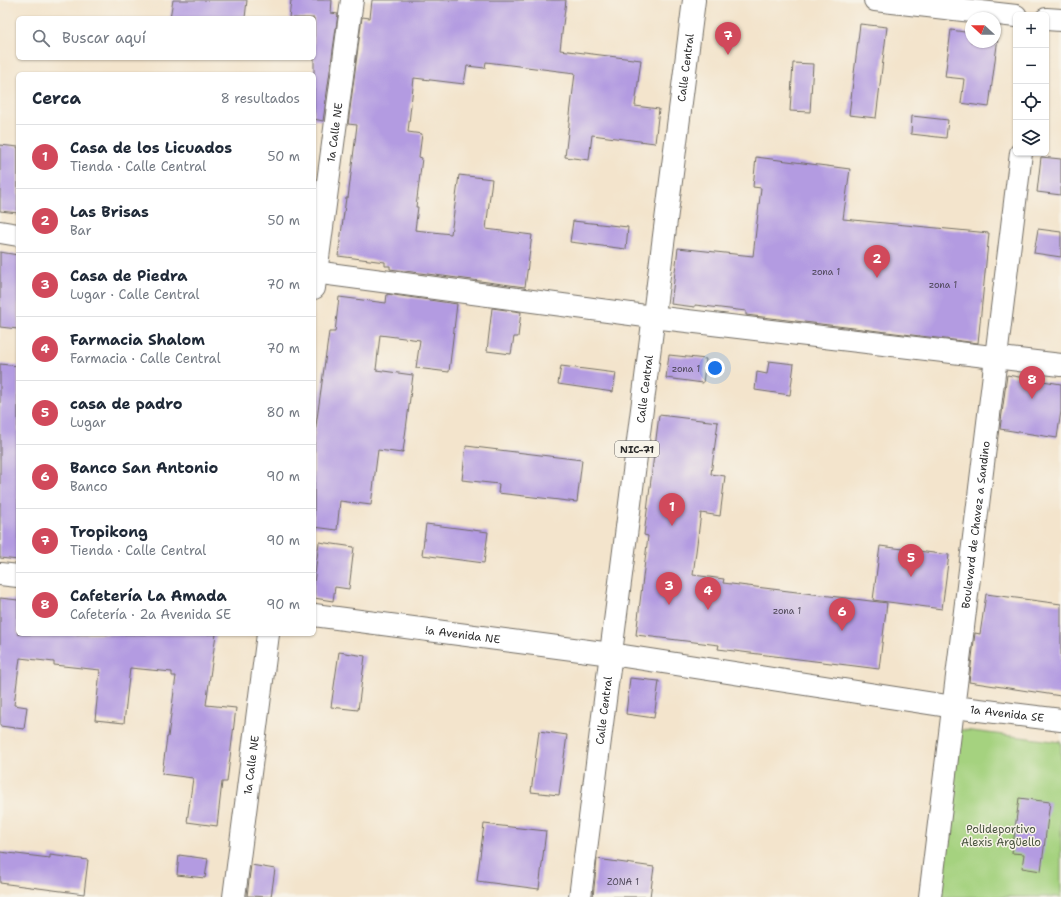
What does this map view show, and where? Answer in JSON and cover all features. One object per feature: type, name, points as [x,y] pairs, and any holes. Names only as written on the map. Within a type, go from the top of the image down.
[{"type":"main road","name":"1a Calle NE","points":[[316,270],[352,0]]},
{"type":"main road","name":"Calle Central","points":[[580,897],[694,0]]},
{"type":"main road","points":[[875,0],[1013,16]]},
{"type":"main road","points":[[1049,19],[1061,20]]},
{"type":"main road","name":"Boulevard de Chavez a Sandino","points":[[930,897],[1021,156]]},
{"type":"main road","points":[[0,232],[16,235]]},
{"type":"main road","points":[[316,278],[1061,364]]},
{"type":"main road","points":[[0,574],[16,576]]},
{"type":"main road","name":"!a Avenida NE","points":[[316,615],[611,654],[954,707]]},
{"type":"main road","name":"1a Calle NE","points":[[234,897],[268,636]]},
{"type":"main road","name":"1a Avenida SE","points":[[954,707],[1061,720]]},
{"type":"green space","name":"Polideportivo Alexis Argüello","points":[[955,729],[1061,742],[1061,897],[934,897]]},
{"type":"building","points":[[173,0],[247,0],[245,16],[170,16]]},
{"type":"building","points":[[291,0],[332,0],[331,13],[338,14],[323,121],[316,119],[316,72],[314,72],[314,60],[316,60],[316,16],[289,16]]},
{"type":"building","points":[[372,0],[566,0],[560,50],[641,60],[635,106],[659,109],[655,143],[592,135],[589,160],[565,157],[575,73],[486,62],[485,68],[467,66],[464,84],[414,78],[408,132],[422,134],[419,157],[422,158],[416,207],[418,207],[415,230],[451,234],[459,175],[492,179],[486,229],[532,235],[525,287],[390,269],[390,266],[385,266],[385,262],[338,256],[346,198],[348,198],[357,125],[348,124],[362,17],[370,18]]},
{"type":"building","points":[[860,24],[887,27],[876,118],[849,115]]},
{"type":"building","points":[[951,30],[965,32],[965,48],[997,48],[989,107],[961,103],[964,79],[945,77]]},
{"type":"building","points":[[793,63],[813,64],[810,112],[790,111]]},
{"type":"building","points":[[912,116],[948,120],[946,138],[911,134]]},
{"type":"building","points":[[0,145],[16,147],[16,213],[0,211]]},
{"type":"building","points":[[756,157],[850,169],[843,219],[989,233],[978,343],[746,315],[746,311],[695,305],[695,307],[671,304],[678,248],[753,256],[761,188],[753,187]]},
{"type":"building","points":[[1041,157],[1061,159],[1061,195],[1037,192]]},
{"type":"building","points":[[573,221],[628,227],[626,249],[570,242]]},
{"type":"building","points":[[1038,229],[1061,232],[1061,257],[1034,253]]},
{"type":"building","points":[[0,252],[16,255],[16,329],[0,327]]},
{"type":"building","points":[[387,294],[457,304],[449,372],[416,368],[420,340],[380,335],[376,370],[413,375],[403,452],[378,450],[371,505],[340,501],[337,530],[316,527],[316,426],[329,332],[335,332],[339,297],[386,303]]},
{"type":"building","points":[[492,308],[521,312],[518,337],[514,337],[511,354],[487,351]]},
{"type":"building","points":[[669,355],[706,359],[703,383],[666,378]]},
{"type":"building","points":[[769,361],[794,364],[790,395],[755,390],[757,372],[767,374]]},
{"type":"building","points":[[0,364],[16,366],[16,560],[0,558]]},
{"type":"building","points":[[561,366],[616,373],[613,392],[558,384]]},
{"type":"building","points":[[1007,375],[1061,384],[1061,411],[1057,438],[1000,429]]},
{"type":"building","points":[[659,415],[718,422],[711,474],[725,476],[720,516],[701,513],[693,575],[724,579],[723,583],[887,603],[879,669],[718,649],[719,645],[636,635],[648,536],[644,535]]},
{"type":"building","points":[[466,446],[582,460],[577,502],[498,493],[499,484],[462,480]]},
{"type":"building","points":[[426,524],[488,532],[484,563],[422,555]]},
{"type":"building","points":[[319,542],[354,547],[349,589],[335,587],[333,601],[316,598],[316,567]]},
{"type":"building","points":[[880,546],[949,555],[942,609],[873,600]]},
{"type":"building","points":[[986,594],[1061,604],[1061,696],[969,682],[975,633],[980,634]]},
{"type":"building","points":[[0,598],[16,600],[16,636],[216,636],[206,705],[236,708],[227,782],[222,782],[217,826],[187,822],[193,778],[162,774],[176,676],[172,676],[172,672],[130,668],[124,723],[95,720],[100,670],[54,665],[54,662],[20,658],[14,705],[27,707],[24,729],[0,726]]},
{"type":"building","points":[[339,652],[365,656],[358,710],[331,707]]},
{"type":"building","points":[[630,678],[659,681],[654,718],[626,714]]},
{"type":"building","points":[[539,731],[567,735],[559,795],[531,792]]},
{"type":"building","points":[[1019,798],[1050,802],[1041,871],[1022,868],[1024,854],[1012,853]]},
{"type":"building","points":[[484,824],[546,831],[539,889],[477,881]]},
{"type":"building","points":[[0,852],[50,858],[50,855],[88,860],[84,894],[0,883]]},
{"type":"building","points":[[179,855],[208,859],[205,878],[177,875]]},
{"type":"building","points":[[597,859],[654,867],[650,897],[593,897]]},
{"type":"building","points":[[251,865],[275,869],[271,897],[247,896]]},
{"type":"place","name":"Tropikong","points":[[728,55]]},
{"type":"place","name":"Las Brisas","points":[[877,278]]},
{"type":"place","name":"Cafetería La Amada","points":[[1032,399]]},
{"type":"place","name":"Casa de los Licuados","points":[[672,526]]},
{"type":"place","name":"casa de padro","points":[[911,577]]},
{"type":"place","name":"Casa de Piedra","points":[[669,605]]},
{"type":"place","name":"Farmacia Shalom","points":[[708,610]]},
{"type":"place","name":"Banco San Antonio","points":[[842,631]]}]
